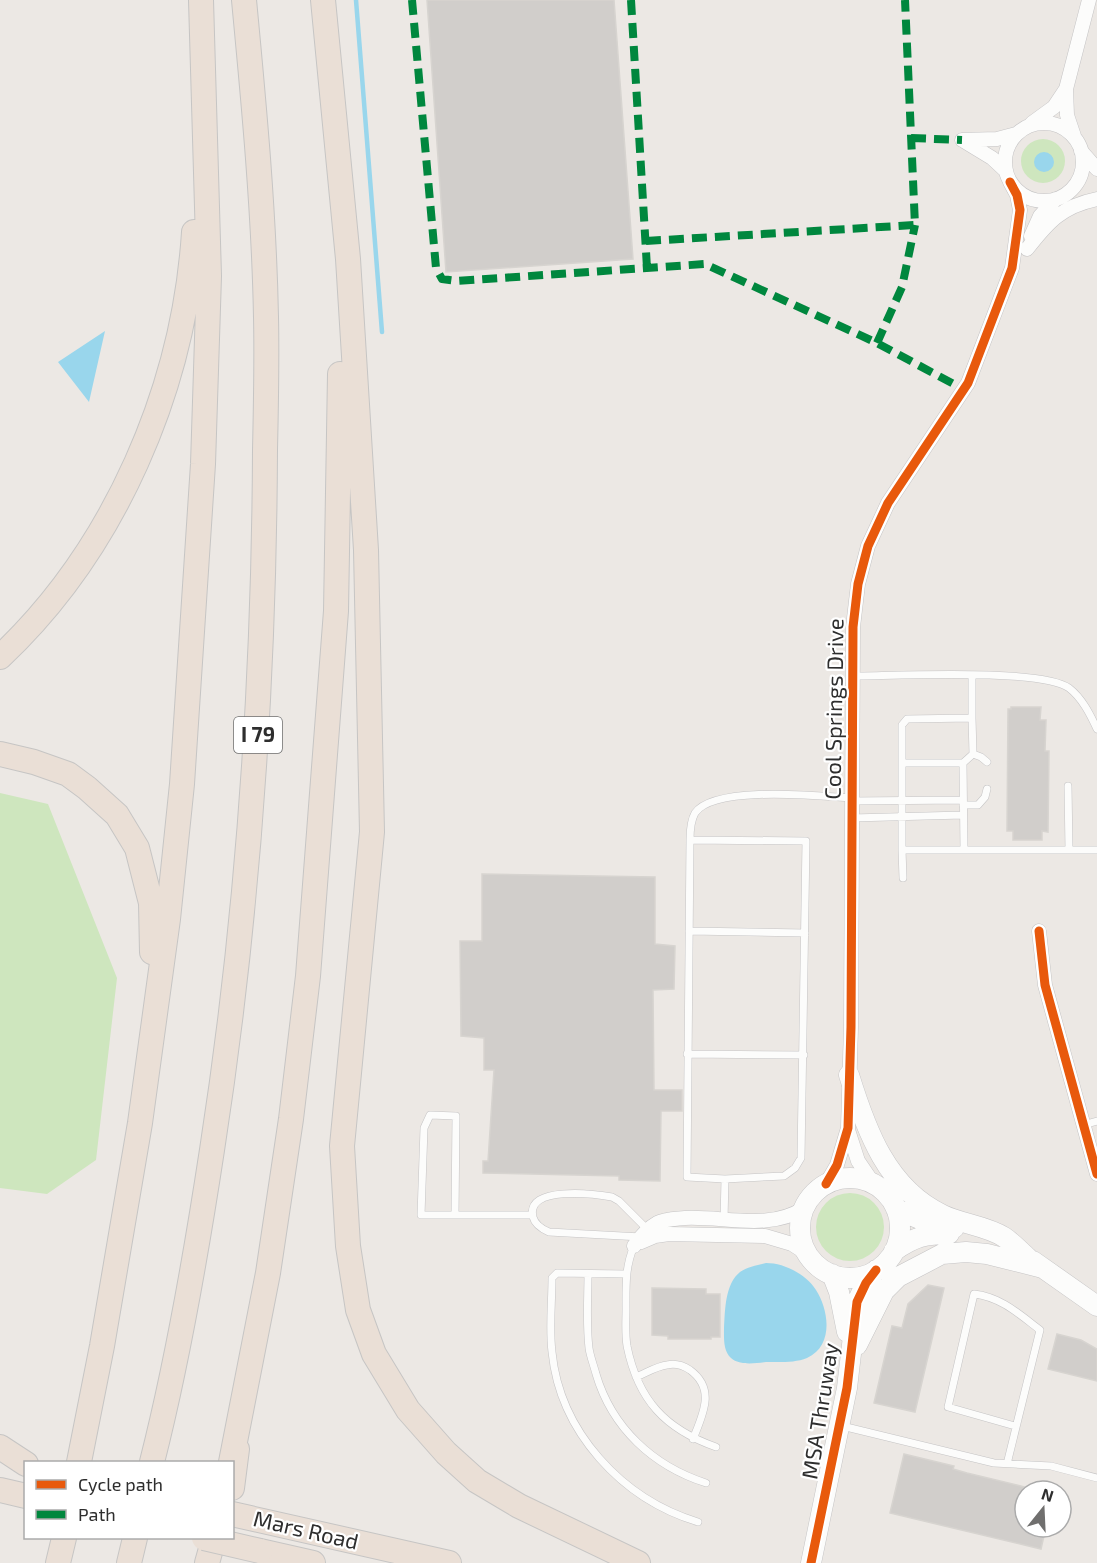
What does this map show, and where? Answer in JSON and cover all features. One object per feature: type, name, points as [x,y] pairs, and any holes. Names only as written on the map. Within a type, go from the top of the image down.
[{"type":"highway","points":[[79,1461],[102,1346],[140,1123],[168,919],[182,784],[203,464],[209,276],[201,0]]},
{"type":"highway","name":"I 79","points":[[152,1461],[167,1404],[201,1221],[227,1058],[245,899],[257,745],[265,570],[266,317],[260,199],[244,0]]},
{"type":"highway","points":[[231,1461],[268,1273],[291,1119],[308,976],[336,611],[341,378],[321,0]]},
{"type":"highway","points":[[321,0],[348,260],[366,550],[372,832],[342,1146],[348,1246],[358,1310],[374,1354],[408,1410],[446,1453],[477,1481],[519,1506],[638,1563]]},
{"type":"highway","points":[[0,657],[27,631],[74,573],[125,486],[148,433],[169,371],[192,265],[202,83]]},
{"type":"highway","points":[[0,754],[34,762],[68,774],[117,815],[138,848],[150,903],[152,965],[140,1123]]},
{"type":"highway","points":[[234,1472],[241,1417]]},
{"type":"highway","points":[[0,1447],[24,1464]]},
{"type":"highway","points":[[0,1459],[24,1465]]},
{"type":"highway","points":[[0,1490],[24,1496]]},
{"type":"highway","name":"Mars Road","points":[[234,1514],[449,1563]]},
{"type":"highway","points":[[58,1563],[63,1539]]},
{"type":"highway","points":[[129,1563],[135,1539]]},
{"type":"highway","name":"Mars Road","points":[[208,1539],[313,1563]]},
{"type":"highway","points":[[207,1563],[214,1539]]},
{"type":"highway","points":[[222,1563],[227,1539]]},
{"type":"street","points":[[1089,0],[1066,89],[1067,115],[1078,145],[1083,163],[1080,176],[1071,190],[1056,199],[1043,201],[1030,198],[1019,192],[992,158],[962,140],[997,139],[1035,124],[1053,124],[1069,132],[1078,145],[1097,169]]},
{"type":"street","points":[[1008,177],[1006,151],[1021,130],[1046,115],[1066,89]]},
{"type":"street","name":"Cool Springs Drive","points":[[826,1184],[837,1165],[848,1128],[852,676],[853,627],[858,584],[868,546],[893,494],[968,382],[1012,268],[1020,210],[1017,195],[1008,177]]},
{"type":"street","name":"Cool Springs Drive","points":[[1012,268],[1027,249],[1040,216],[1056,199]]},
{"type":"street","points":[[1027,249],[1044,227],[1058,214],[1078,202],[1097,199]]},
{"type":"street","points":[[1039,931],[1045,985],[1097,1174]]},
{"type":"street","points":[[849,1075],[873,1143],[896,1178],[927,1205],[943,1215],[1003,1237],[1036,1263]]},
{"type":"street","name":"Cool Springs Drive","points":[[848,1128],[858,1161],[873,1183]]},
{"type":"street","points":[[641,1237],[645,1239],[662,1235],[765,1236],[792,1244],[832,1274],[842,1277],[859,1277],[876,1270],[894,1251],[900,1231],[896,1209],[886,1193],[873,1183],[849,1178],[826,1184],[813,1194],[804,1208],[800,1232],[808,1255]]},
{"type":"street","points":[[641,1237],[659,1222],[676,1219],[769,1221],[796,1213],[804,1208]]},
{"type":"street","points":[[896,1209],[927,1222],[1002,1241],[1097,1306]]},
{"type":"street","points":[[894,1251],[912,1239],[927,1234],[951,1234],[984,1240],[1036,1263]]},
{"type":"street","points":[[851,1365],[868,1321],[884,1290],[898,1277],[922,1263],[942,1254],[966,1252],[1036,1263]]},
{"type":"street","name":"MSA Thruway","points":[[811,1563],[851,1365],[857,1302],[866,1283],[876,1270]]},
{"type":"street","name":"MSA Thruway","points":[[832,1274],[842,1306],[851,1365]]},
{"type":"lane","points":[[852,676],[972,675],[1038,678],[1067,686],[1089,710],[1097,729]]},
{"type":"lane","points":[[902,763],[963,763],[973,754],[972,675]]},
{"type":"lane","points":[[903,878],[902,725],[907,719],[972,718]]},
{"type":"lane","points":[[973,754],[987,762]]},
{"type":"lane","points":[[963,763],[964,850]]},
{"type":"lane","points":[[1068,786],[1069,850]]},
{"type":"lane","points":[[690,840],[806,841],[801,1158],[795,1168],[784,1176],[725,1179],[687,1177],[690,840],[696,812],[710,801],[720,798],[765,795],[978,805],[985,797],[987,789]]},
{"type":"lane","points":[[852,818],[963,815]]},
{"type":"lane","points":[[902,850],[1097,850]]},
{"type":"lane","points":[[689,931],[806,933]]},
{"type":"lane","points":[[687,1054],[804,1055]]},
{"type":"lane","points":[[455,1215],[456,1116],[430,1115],[424,1128],[421,1215],[455,1215],[532,1215]]},
{"type":"lane","points":[[1083,1125],[1097,1121]]},
{"type":"lane","points":[[724,1235],[725,1179]]},
{"type":"lane","points":[[550,1195],[607,1196],[619,1202],[641,1237],[549,1232],[537,1225],[532,1215],[534,1205],[539,1199],[550,1195]]},
{"type":"lane","points":[[641,1237],[628,1258],[626,1274],[626,1344],[636,1377],[652,1406],[671,1425],[693,1439],[716,1447]]},
{"type":"lane","points":[[626,1274],[557,1273],[552,1278],[552,1352],[563,1402],[584,1441],[623,1482],[657,1506],[698,1522]]},
{"type":"lane","points":[[588,1274],[589,1350],[602,1395],[619,1424],[650,1455],[678,1473],[706,1484]]},
{"type":"lane","points":[[1007,1464],[1040,1330],[1008,1306],[989,1296],[974,1294],[948,1407],[1015,1426]]},
{"type":"lane","points":[[636,1377],[668,1364],[684,1366],[697,1375],[705,1388],[704,1411],[693,1439]]},
{"type":"lane","points":[[840,1425],[994,1463],[1051,1466],[1097,1478]]},
{"type":"green space","points":[[1043,139],[1059,145],[1065,161],[1059,177],[1043,183],[1027,177],[1021,161],[1027,145]]},
{"type":"green space","points":[[0,793],[48,804],[117,978],[96,1160],[47,1194],[0,1188]]},
{"type":"green space","points":[[850,1193],[863,1196],[874,1203],[881,1214],[884,1227],[881,1240],[874,1251],[863,1258],[850,1261],[837,1258],[826,1251],[819,1240],[816,1227],[819,1214],[826,1203],[837,1196]]},
{"type":"water","points":[[1044,152],[1051,155],[1054,162],[1051,169],[1044,172],[1037,169],[1034,162],[1037,155]]},
{"type":"water","points":[[105,331],[89,402],[58,362]]},
{"type":"water","points":[[766,1263],[780,1265],[801,1274],[812,1284],[824,1307],[826,1327],[822,1345],[807,1358],[792,1361],[743,1363],[731,1358],[725,1348],[725,1313],[731,1283],[743,1270]]},
{"type":"building","points":[[427,0],[614,0],[633,259],[446,272]]},
{"type":"building","points":[[1011,707],[1041,707],[1040,720],[1046,720],[1045,751],[1049,751],[1048,832],[1042,831],[1042,840],[1013,840],[1013,831],[1007,831],[1008,709]]},
{"type":"building","points":[[482,874],[655,877],[655,944],[675,946],[674,989],[653,990],[654,1090],[682,1090],[682,1111],[661,1111],[660,1181],[619,1180],[619,1176],[483,1173],[483,1161],[488,1161],[494,1070],[484,1070],[484,1038],[461,1036],[460,941],[482,941]]},
{"type":"building","points":[[928,1285],[944,1288],[915,1412],[874,1403],[892,1326],[902,1328],[908,1304]]},
{"type":"building","points":[[652,1288],[706,1289],[706,1294],[720,1294],[720,1337],[668,1339],[668,1336],[652,1335]]},
{"type":"building","points":[[1057,1334],[1081,1340],[1097,1349],[1097,1381],[1048,1369]]},
{"type":"building","points":[[904,1454],[1013,1484],[1013,1539],[1043,1539],[1041,1549],[890,1513]]},
{"type":"waterway","points":[[356,0],[382,332]]},
{"type":"marked path","points":[[412,0],[436,268],[442,279],[457,281],[705,264],[877,343],[963,389]]},
{"type":"marked path","points":[[631,0],[647,268]]},
{"type":"marked path","points":[[646,241],[915,225],[905,0]]},
{"type":"marked path","points":[[911,138],[962,140]]},
{"type":"marked path","points":[[877,343],[902,287],[915,225]]},
{"type":"cycle path","points":[[826,1184],[837,1165],[848,1128],[851,1027],[853,627],[858,584],[868,546],[888,503],[968,383],[1012,268],[1020,210],[1017,195],[1010,182]]},
{"type":"cycle path","points":[[1039,931],[1045,985],[1097,1174]]},
{"type":"cycle path","points":[[811,1563],[847,1388],[857,1302],[866,1283],[876,1270]]}]
